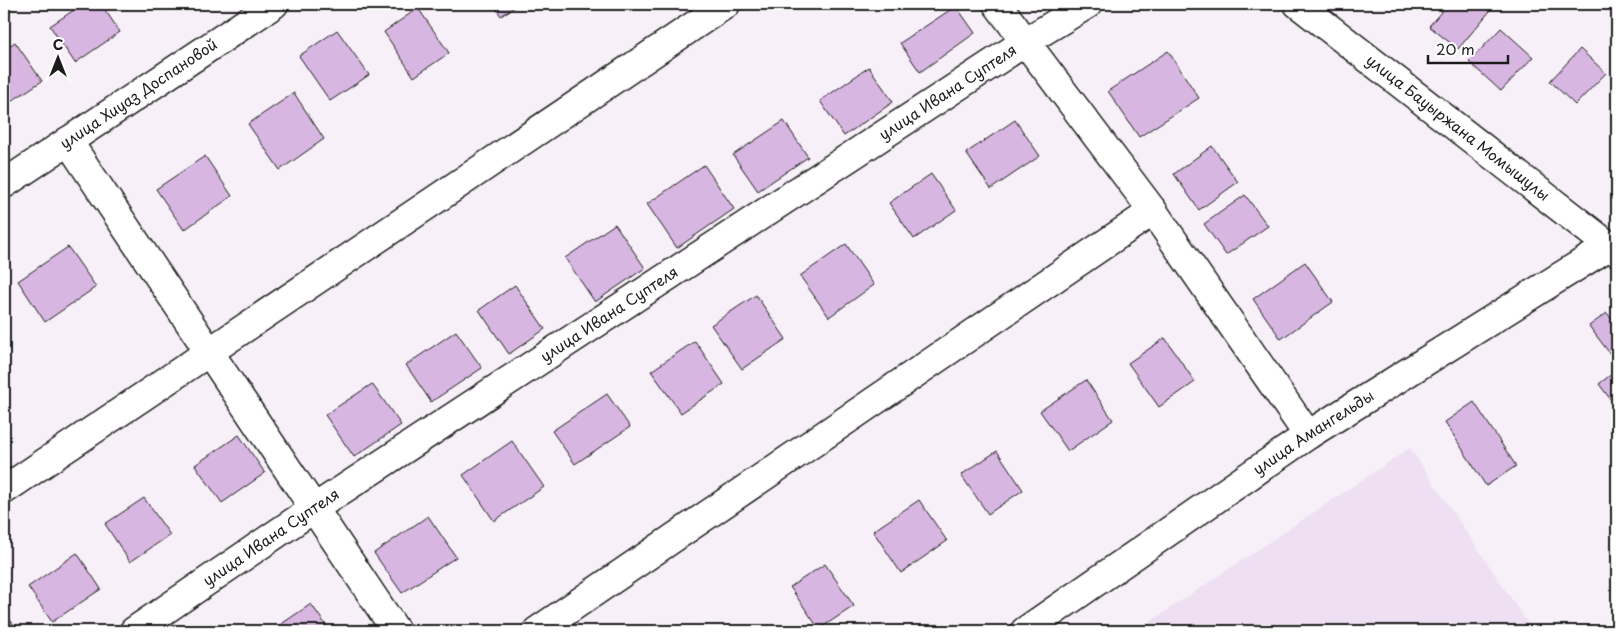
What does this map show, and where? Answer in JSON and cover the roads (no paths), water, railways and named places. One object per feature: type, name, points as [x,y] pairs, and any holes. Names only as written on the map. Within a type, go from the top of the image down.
[{"type":"street","name":"улица Хиуаз Доспановой","points":[[4,184],[274,4]]},
{"type":"street","points":[[4,490],[726,4]]},
{"type":"street","points":[[997,4],[1153,211],[1308,436]]},
{"type":"street","name":"улица Ивана Суптеля","points":[[134,631],[313,509],[1025,42],[1088,4]]},
{"type":"street","name":"улица Бауыржана Момышулы","points":[[1298,4],[1613,249]]},
{"type":"street","points":[[68,141],[396,631]]},
{"type":"street","points":[[537,631],[1153,211]]},
{"type":"street","name":"улица Амангельды","points":[[1026,631],[1308,436],[1613,249]]}]
